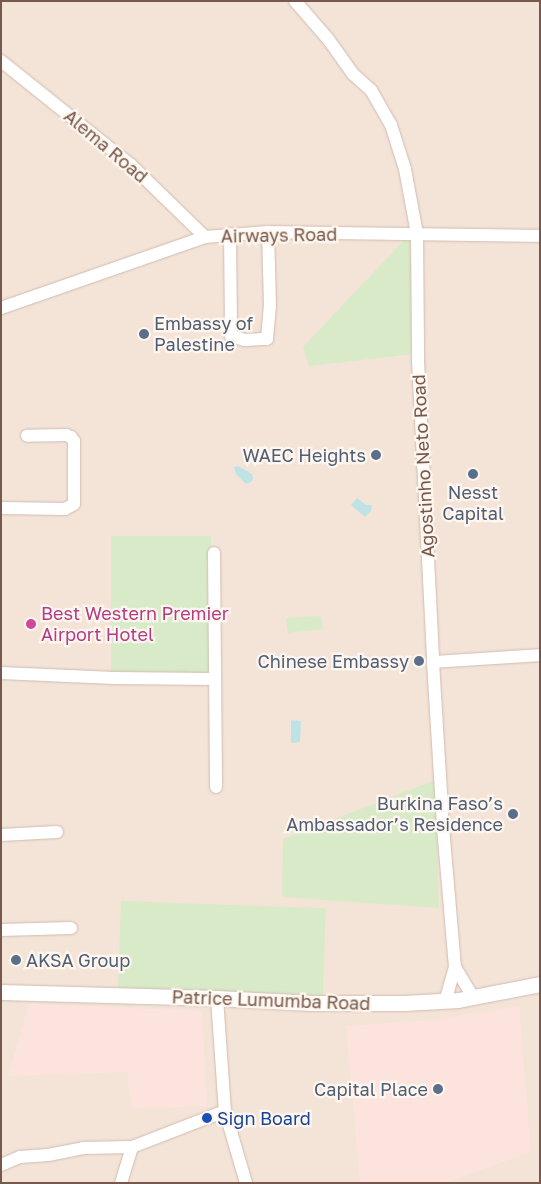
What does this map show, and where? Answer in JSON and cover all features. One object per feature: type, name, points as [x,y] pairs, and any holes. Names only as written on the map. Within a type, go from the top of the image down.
[{"type":"street","name":"Agostinho Neto Road","points":[[295,1],[328,39],[353,74],[371,90],[391,125],[405,168],[417,234],[418,361],[433,662],[443,827],[455,967],[445,1001]]},
{"type":"street","name":"Alema Road","points":[[1,61],[131,165],[205,237]]},
{"type":"street","name":"Airways Road","points":[[1,308],[205,237],[268,232],[540,236]]},
{"type":"street","points":[[230,234],[231,336],[246,340],[267,340],[270,306],[268,232]]},
{"type":"street","points":[[1,508],[65,509],[74,504],[74,441],[66,435],[27,436]]},
{"type":"street","points":[[214,553],[216,787]]},
{"type":"street","points":[[433,662],[540,655]]},
{"type":"street","points":[[1,674],[214,679]]},
{"type":"street","points":[[1,835],[57,832]]},
{"type":"street","points":[[1,930],[71,928]]},
{"type":"street","name":"Agostinho Neto Road","points":[[455,967],[473,997]]},
{"type":"street","name":"Patrice Lumumba Road","points":[[1,992],[217,998],[312,1004],[445,1001],[540,984]]},
{"type":"street","points":[[217,998],[225,1111],[246,1183]]},
{"type":"street","points":[[1,1165],[20,1157],[48,1155],[83,1148],[132,1147],[225,1111]]},
{"type":"street","points":[[121,1183],[132,1147]]},
{"type":"shaded area","points":[[1,1],[540,1],[540,1183],[1,1183]]},
{"type":"shaded area","points":[[29,1004],[202,1011],[207,1106],[132,1109],[127,1072],[8,1076]]},
{"type":"shaded area","name":"Capital Place","points":[[519,1006],[531,1152],[445,1183],[360,1183],[346,1026],[433,1020]]},
{"type":"green space","points":[[410,234],[414,354],[309,366],[303,347]]},
{"type":"green space","points":[[111,536],[211,536],[211,678],[111,678]]},
{"type":"green space","points":[[321,616],[323,629],[288,633],[286,618]]},
{"type":"green space","points":[[435,780],[439,908],[282,897],[283,839]]},
{"type":"green space","points":[[121,901],[326,908],[323,995],[118,988]]},
{"type":"water","points":[[238,466],[252,474],[253,479],[251,482],[246,484],[236,474],[234,467]]},
{"type":"water","points":[[357,498],[366,505],[372,505],[371,511],[365,517],[351,505]]},
{"type":"water","points":[[291,720],[301,721],[300,742],[291,743]]},
{"type":"place","name":"Embassy of Palestine","points":[[144,334]]},
{"type":"place","name":"WAEC Heights","points":[[376,455]]},
{"type":"place","name":"Nesst Capital","points":[[473,474]]},
{"type":"place","name":"Best Western Premier Airport Hotel","points":[[31,624]]},
{"type":"place","name":"Chinese Embassy","points":[[419,661]]},
{"type":"place","name":"Burkina Faso’s Ambassador’s Residence","points":[[513,814]]},
{"type":"place","name":"AKSA Group","points":[[16,960]]},
{"type":"place","name":"Capital Place","points":[[438,1089]]},
{"type":"place","name":"Sign Board","points":[[207,1118]]}]
